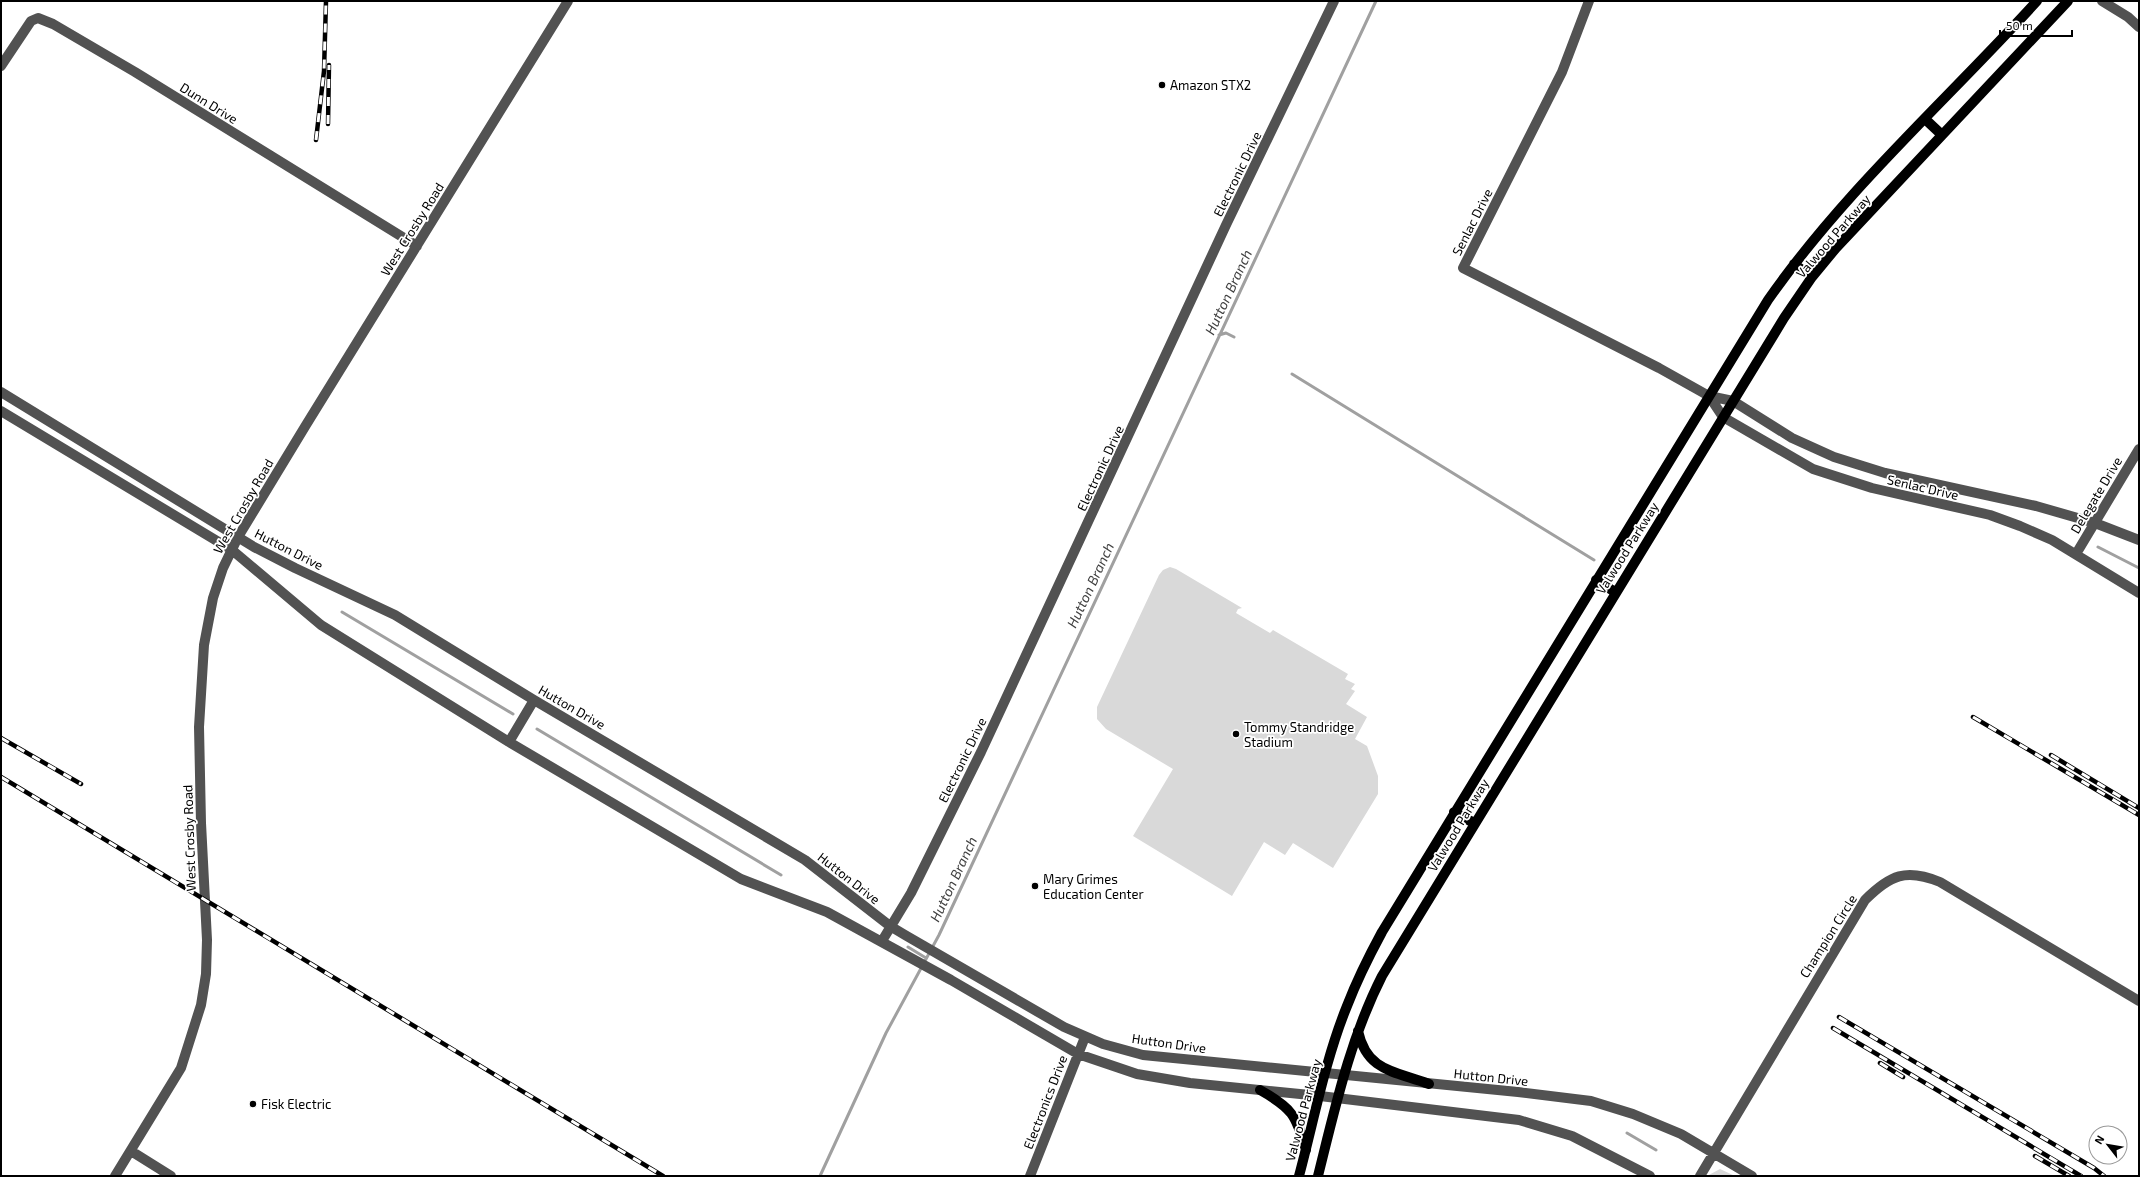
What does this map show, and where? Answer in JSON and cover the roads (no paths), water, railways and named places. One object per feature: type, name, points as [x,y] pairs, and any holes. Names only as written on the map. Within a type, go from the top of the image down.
[{"type":"main road","name":"Valwood Parkway","points":[[1299,1176],[1326,1072],[1346,1007],[1365,964],[1382,932],[1768,300],[1794,264],[1872,175],[2037,1]]},
{"type":"main road","name":"Valwood Parkway","points":[[1318,1176],[1344,1074],[1358,1031],[1382,976],[1615,592],[1784,318],[1812,277],[1836,248],[2068,1]]},
{"type":"main road","points":[[1925,119],[1942,135]]},
{"type":"main road","points":[[1794,264],[1812,277]]},
{"type":"main road","points":[[1596,580],[1615,592]]},
{"type":"main road","points":[[1454,812],[1474,823]]},
{"type":"main road","points":[[1358,1031],[1360,1041],[1368,1057],[1379,1066],[1395,1074],[1429,1084]]},
{"type":"main road","points":[[1260,1090],[1278,1100],[1292,1111],[1300,1128],[1306,1150]]},
{"type":"street","name":"West Crosby Road","points":[[115,1176],[180,1068],[202,1005],[206,974],[207,940],[201,831],[199,727],[204,645],[212,598],[238,537],[568,1]]},
{"type":"street","name":"Electronic Drive","points":[[882,941],[911,893],[981,752],[1226,225],[1334,1]]},
{"type":"street","name":"Senlac Drive","points":[[1589,1],[1562,72],[1463,268],[1659,368],[1708,396],[1733,401],[1792,438],[1834,457],[1885,473],[2036,506],[2095,523],[2139,540]]},
{"type":"street","points":[[2102,1],[2128,17],[2139,27]]},
{"type":"street","name":"Dunn Drive","points":[[1,66],[31,21],[38,18],[53,24],[135,72],[417,246]]},
{"type":"street","name":"Hutton Drive","points":[[1,392],[238,537],[294,568],[395,615],[534,700],[805,860],[890,926],[1085,1038],[1144,1055],[1326,1072],[1592,1101],[1633,1114],[1682,1134],[1752,1176]]},
{"type":"street","name":"Senlac Drive","points":[[1708,396],[1723,417],[1813,468],[1882,491],[1990,515],[2052,540],[2139,594]]},
{"type":"street","points":[[1,411],[232,550],[321,625],[509,742],[742,879],[827,912],[951,980],[1078,1054],[1137,1074],[1190,1083],[1320,1096],[1519,1120],[1572,1136],[1650,1176]]},
{"type":"street","name":"Delegate Drive","points":[[2076,554],[2139,449]]},
{"type":"street","points":[[96,469],[105,455]]},
{"type":"street","points":[[1882,491],[1885,473]]},
{"type":"street","points":[[509,742],[534,700]]},
{"type":"street","name":"Champion Circle","points":[[1700,1176],[1865,900],[1882,884],[1898,875],[1923,875],[1940,882],[2139,1001]]},
{"type":"street","name":"Electronics Drive","points":[[1030,1176],[1085,1038]]},
{"type":"street","points":[[131,1151],[171,1176]]},
{"type":"waterway","name":"Hutton Branch","points":[[820,1176],[886,1033],[939,935],[1376,1]]},
{"type":"waterway","points":[[1219,335],[1226,333],[1234,337]]},
{"type":"waterway","points":[[1292,374],[1594,560]]},
{"type":"waterway","points":[[2098,547],[2139,568]]},
{"type":"waterway","points":[[342,612],[513,714]]},
{"type":"waterway","points":[[537,729],[781,875]]},
{"type":"waterway","points":[[908,947],[926,958]]},
{"type":"waterway","points":[[1627,1133],[1656,1150]]},
{"type":"railway","points":[[316,140],[324,71],[326,1]]},
{"type":"railway","points":[[328,124],[329,65]]},
{"type":"railway","points":[[1973,717],[2139,815]]},
{"type":"railway","points":[[1,738],[81,784]]},
{"type":"railway","points":[[2051,755],[2139,808]]},
{"type":"railway","points":[[1,777],[663,1176]]},
{"type":"railway","points":[[1839,1017],[2094,1168],[2104,1176]]},
{"type":"railway","points":[[1833,1028],[2081,1176]]},
{"type":"railway","points":[[1880,1063],[1903,1077]]},
{"type":"railway","points":[[2035,1156],[2069,1176]]},
{"type":"place","name":"Amazon STX2","points":[[1162,85]]},
{"type":"place","name":"Tommy Standridge Stadium","points":[[1236,734]]},
{"type":"place","name":"Mary Grimes Education Center","points":[[1035,886]]},
{"type":"place","name":"Fisk Electric","points":[[253,1104]]}]
